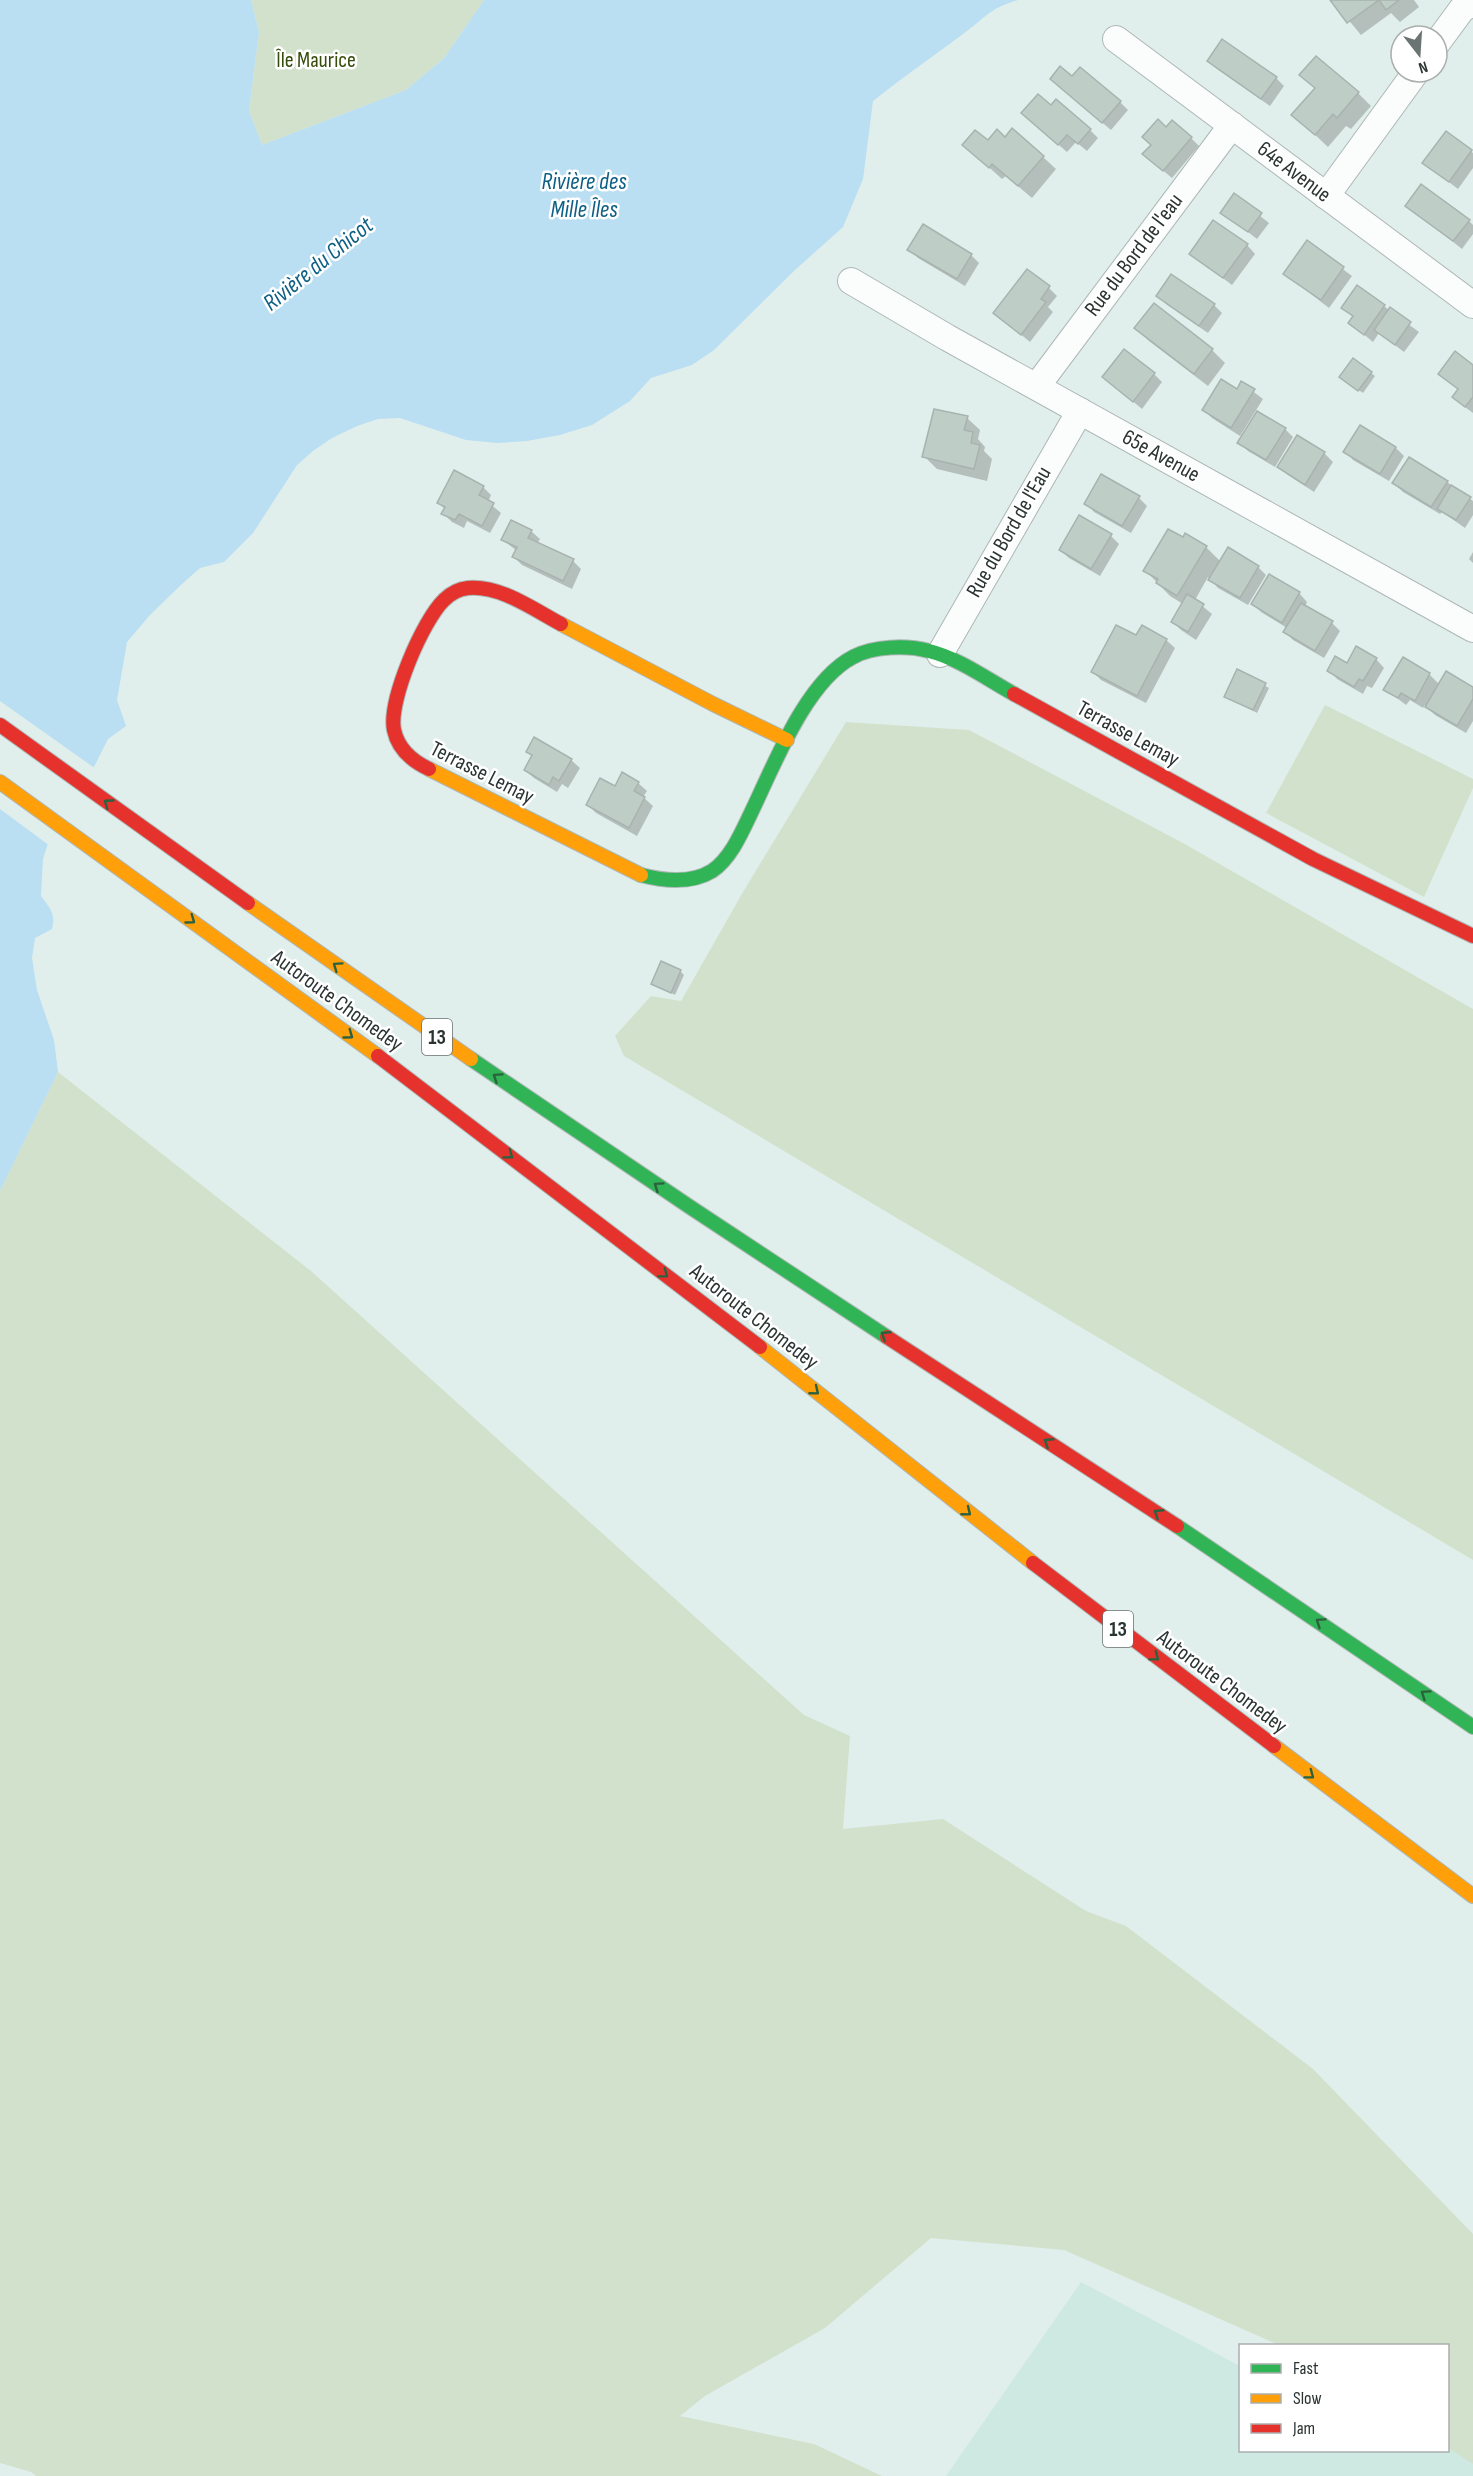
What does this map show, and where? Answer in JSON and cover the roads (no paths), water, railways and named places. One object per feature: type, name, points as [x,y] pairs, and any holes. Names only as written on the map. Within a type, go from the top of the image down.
[{"type":"main road","name":"Terrasse Lemay","points":[[787,740],[713,704],[514,599],[494,591],[476,588],[453,592],[437,606],[422,634],[394,707],[393,723],[396,738],[403,752],[415,762],[630,872],[661,880],[695,877],[710,872],[720,864],[738,837],[787,740],[817,691],[838,666],[868,651],[920,649],[940,654],[1313,859],[1473,936]]},
{"type":"main road","name":"Autoroute Chomedey","points":[[0,726],[417,1022],[576,1131],[1197,1539],[1473,1727]]},
{"type":"main road","name":"Autoroute Chomedey","points":[[0,782],[430,1094],[769,1354],[1073,1595],[1366,1818],[1473,1896]]},
{"type":"street","points":[[1449,27],[1462,9],[1473,3]]},
{"type":"street","name":"64e Avenue","points":[[1116,39],[1473,305]]},
{"type":"street","points":[[1326,196],[1407,84]]},
{"type":"street","name":"Rue du Bord de l'eau","points":[[1037,386],[1232,125]]},
{"type":"street","name":"65e Avenue","points":[[851,281],[1473,629]]},
{"type":"street","name":"Rue du Bord de l'Eau","points":[[940,654],[1080,411]]},
{"type":"water","name":"Rivière des Mille Îles","points":[[0,0],[251,0],[259,32],[249,111],[262,145],[406,90],[444,58],[484,0],[1018,0],[990,12],[873,101],[863,179],[843,227],[795,270],[714,350],[692,365],[651,378],[630,401],[592,425],[560,435],[497,443],[466,440],[400,418],[378,419],[357,426],[332,438],[297,465],[253,533],[224,562],[200,568],[150,615],[127,642],[117,700],[126,726],[108,739],[95,765],[49,840],[43,859],[41,896],[51,911],[53,924],[52,929],[35,938],[32,958],[37,990],[54,1040],[58,1072],[0,1191]]},
{"type":"park label","name":"Île Maurice","points":[[316,60]]},
{"type":"water label","name":"Rivière du Chicot","points":[[318,264]]}]
